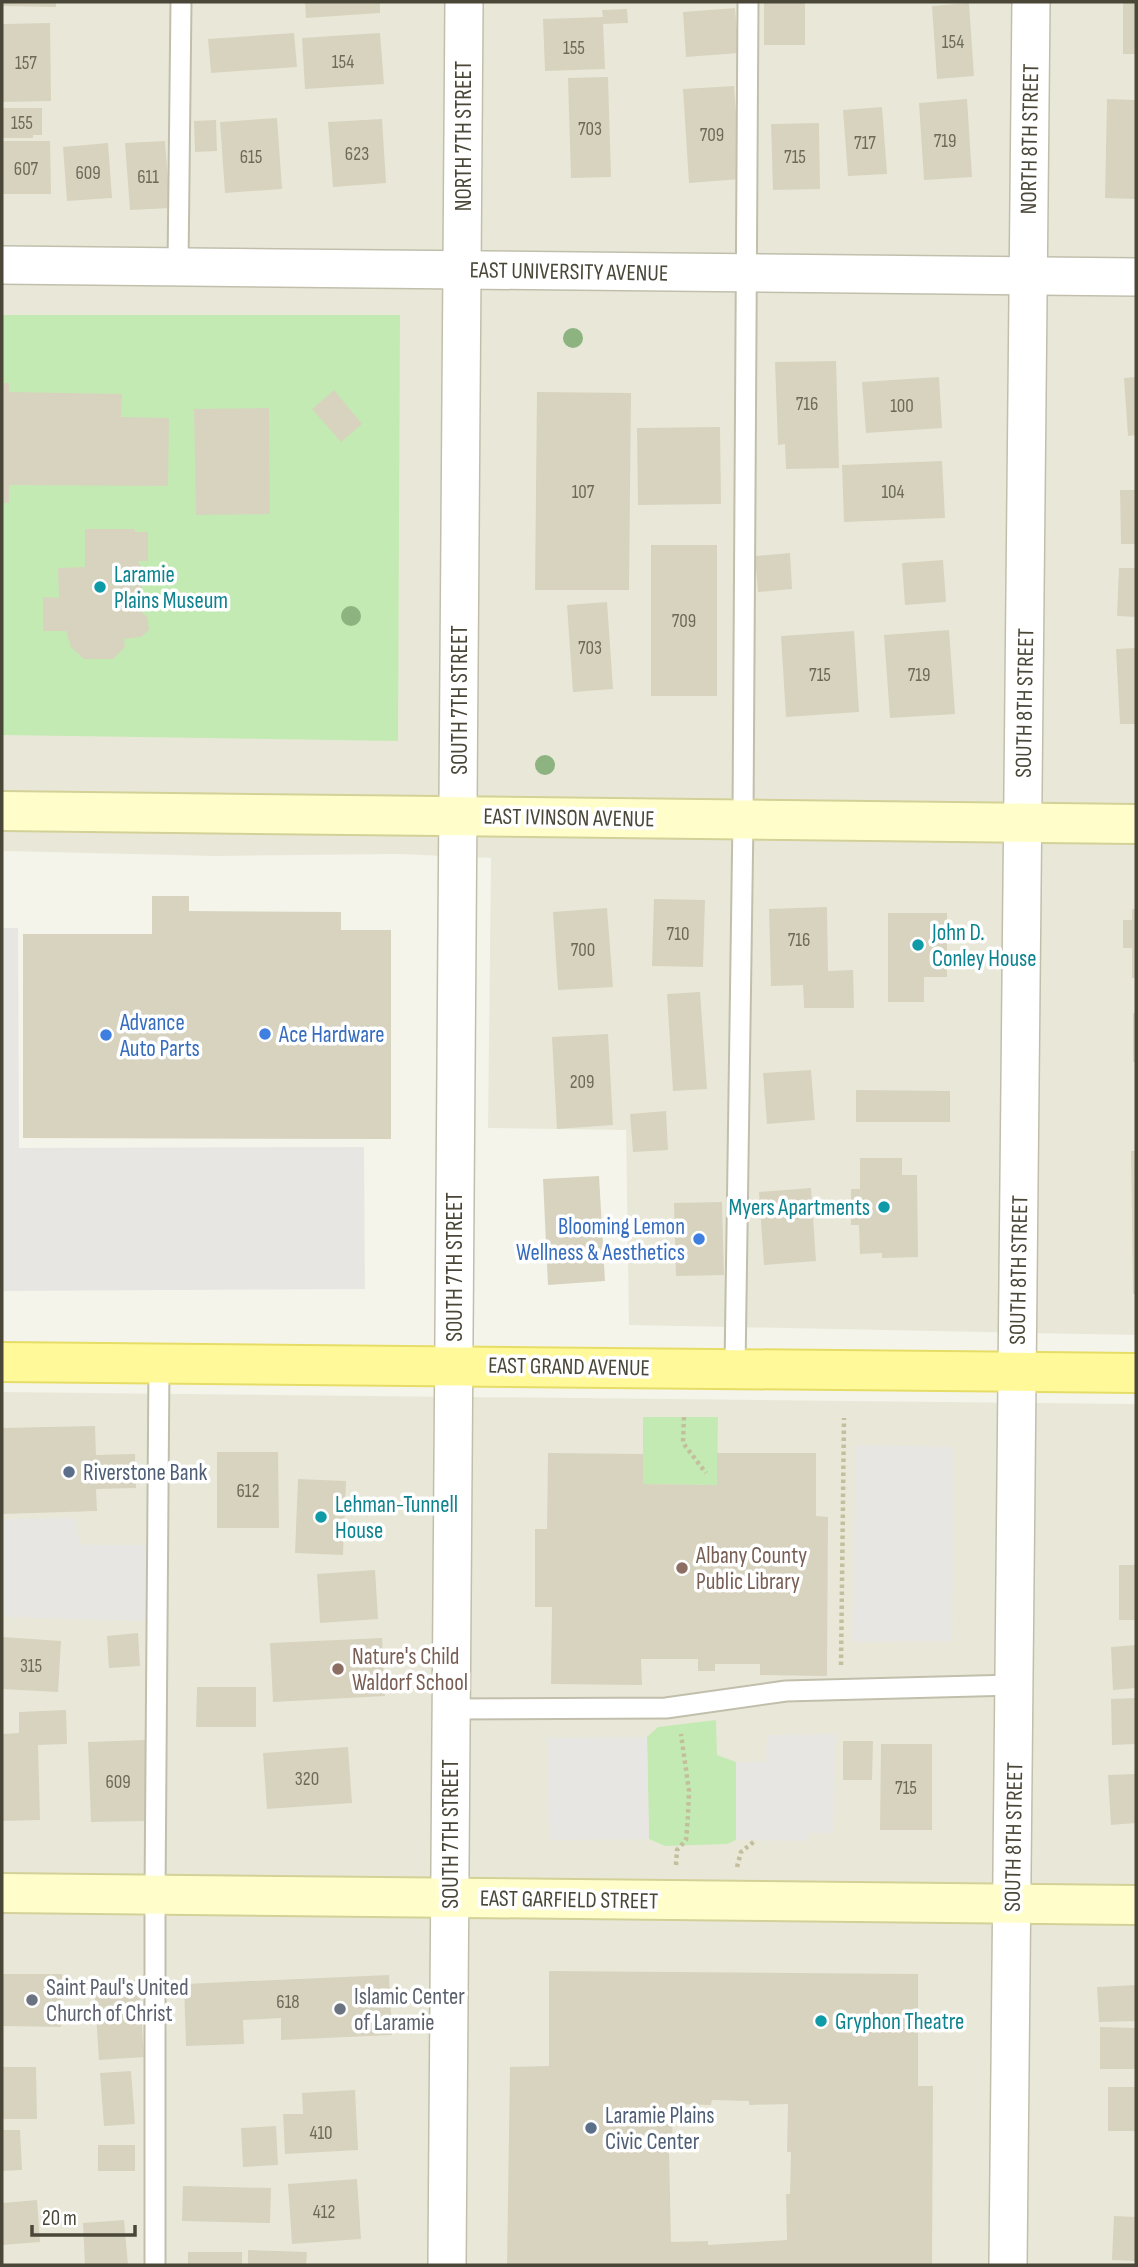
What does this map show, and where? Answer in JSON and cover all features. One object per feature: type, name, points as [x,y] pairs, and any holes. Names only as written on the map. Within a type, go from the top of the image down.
[{"type":"main road","name":"EAST GRAND AVENUE","points":[[2,1362],[1136,1373]]},
{"type":"street","name":"NORTH 7TH STREET","points":[[462,270],[464,2]]},
{"type":"street","name":"NORTH 8TH STREET","points":[[1028,276],[1031,2]]},
{"type":"street","name":"EAST UNIVERSITY AVENUE","points":[[2,265],[1136,277]]},
{"type":"street","name":"SOUTH 7TH STREET","points":[[447,2265],[462,270]]},
{"type":"street","name":"SOUTH 8TH STREET","points":[[1008,2265],[1028,276]]},
{"type":"street","name":"EAST IVINSON AVENUE","points":[[2,811],[1136,824]]},
{"type":"street","name":"EAST GARFIELD STREET","points":[[2,1893],[1136,1905]]},
{"type":"lane","points":[[178,267],[181,2]]},
{"type":"lane","points":[[735,1368],[743,819],[748,2]]},
{"type":"lane","points":[[155,2265],[159,1363]]},
{"type":"lane","points":[[450,1709],[666,1708],[786,1691],[1014,1685]]},
{"type":"path","points":[[684,1417],[683,1443],[706,1473]]},
{"type":"path","points":[[841,1679],[844,1418]]},
{"type":"path","points":[[666,1708],[681,1727],[689,1791],[686,1840],[677,1850],[673,1900]]},
{"type":"shaded area","points":[[2,2],[1136,2],[1136,1335],[629,1325],[626,1130],[488,1128],[491,858],[398,854],[216,856],[2,851]]},
{"type":"shaded area","points":[[2,928],[18,928],[19,1148],[364,1147],[365,1289],[2,1291]]},
{"type":"shaded area","points":[[2,1392],[1136,1404],[1136,2265],[2,2265]]},
{"type":"shaded area","points":[[856,1445],[954,1447],[952,1641],[852,1642]]},
{"type":"shaded area","points":[[76,1518],[77,1535],[82,1545],[151,1545],[150,1621],[2,1617],[2,1519]]},
{"type":"shaded area","points":[[835,1734],[834,1834],[809,1833],[808,1841],[736,1840],[736,1762],[766,1762],[767,1735]]},
{"type":"shaded area","points":[[647,1737],[649,1839],[549,1840],[547,1738]]},
{"type":"green space","points":[[2,315],[400,315],[398,741],[2,735]]},
{"type":"green space","points":[[643,1417],[718,1417],[717,1485],[643,1484]]},
{"type":"green space","points":[[716,1720],[717,1755],[736,1762],[736,1840],[727,1844],[665,1846],[649,1839],[647,1737],[658,1727]]},
{"type":"building","points":[[2,2],[56,2],[56,7],[2,6]]},
{"type":"building","points":[[305,2],[380,2],[380,13],[306,18]]},
{"type":"building","points":[[764,2],[805,2],[805,45],[764,45]]},
{"type":"building","points":[[1123,2],[1136,2],[1136,54],[1123,54]]},
{"type":"building","points":[[969,3],[974,76],[937,79],[932,6]]},
{"type":"building","points":[[735,8],[739,53],[686,57],[683,12]]},
{"type":"building","points":[[627,9],[628,23],[603,24],[605,69],[545,71],[543,19],[603,17],[602,10]]},
{"type":"building","points":[[50,23],[51,101],[2,102],[2,24]]},
{"type":"building","points":[[294,33],[297,67],[211,73],[208,39]]},
{"type":"building","points":[[380,33],[384,84],[305,89],[302,38]]},
{"type":"building","points":[[608,77],[611,177],[571,178],[568,78]]},
{"type":"building","points":[[734,86],[741,179],[689,183],[683,89]]},
{"type":"building","points":[[967,99],[972,177],[924,180],[919,103]]},
{"type":"building","points":[[1107,99],[1136,100],[1136,199],[1105,198]]},
{"type":"building","points":[[882,107],[887,174],[848,176],[843,110]]},
{"type":"building","points":[[2,108],[42,108],[42,135],[33,135],[33,138],[2,138]]},
{"type":"building","points":[[277,118],[282,189],[225,193],[220,122]]},
{"type":"building","points":[[382,119],[386,183],[333,187],[328,122]]},
{"type":"building","points":[[216,120],[217,151],[195,152],[194,121]]},
{"type":"building","points":[[819,123],[820,189],[773,190],[771,124]]},
{"type":"building","points":[[2,141],[50,141],[51,194],[2,194]]},
{"type":"building","points":[[165,141],[170,208],[130,210],[125,143]]},
{"type":"building","points":[[108,143],[112,198],[67,201],[63,147]]},
{"type":"building","points":[[836,361],[839,468],[786,469],[785,444],[778,445],[775,362]]},
{"type":"building","points":[[939,377],[942,428],[866,433],[862,382]]},
{"type":"building","points":[[1136,377],[1136,435],[1128,436],[1124,378]]},
{"type":"building","points":[[2,383],[9,383],[9,392],[122,394],[121,417],[169,418],[168,486],[9,485],[9,503],[2,503]]},
{"type":"building","points":[[334,390],[362,424],[341,442],[312,409]]},
{"type":"building","points":[[537,392],[631,393],[629,590],[535,590]]},
{"type":"building","points":[[269,408],[270,514],[196,515],[194,409]]},
{"type":"building","points":[[720,427],[721,504],[638,505],[637,428]]},
{"type":"building","points":[[942,461],[945,518],[844,522],[842,465]]},
{"type":"building","points":[[1120,490],[1136,490],[1136,544],[1121,544]]},
{"type":"building","name":"Laramie Plains Museum","points":[[85,529],[135,529],[135,532],[148,532],[148,561],[138,561],[142,569],[142,613],[147,616],[149,630],[141,637],[124,639],[125,647],[113,659],[84,659],[71,647],[66,631],[43,631],[43,597],[59,598],[58,568],[85,567]]},
{"type":"building","points":[[651,545],[717,545],[717,696],[651,696]]},
{"type":"building","points":[[790,553],[792,589],[758,592],[755,556]]},
{"type":"building","points":[[943,560],[946,602],[905,605],[902,563]]},
{"type":"building","points":[[1119,568],[1136,568],[1136,617],[1117,616]]},
{"type":"building","points":[[607,602],[613,689],[573,692],[567,605]]},
{"type":"building","points":[[949,630],[955,714],[890,718],[884,635]]},
{"type":"building","points":[[854,631],[859,712],[786,717],[781,636]]},
{"type":"building","points":[[1136,648],[1136,724],[1120,724],[1116,649]]},
{"type":"building","points":[[152,896],[189,896],[189,911],[341,912],[341,930],[391,930],[391,1139],[23,1138],[23,934],[152,934]]},
{"type":"building","points":[[654,899],[705,900],[703,967],[652,966]]},
{"type":"building","points":[[827,907],[828,971],[853,970],[854,1008],[804,1008],[803,985],[771,986],[769,909]]},
{"type":"building","points":[[607,908],[613,987],[558,990],[553,912]]},
{"type":"building","points":[[1132,909],[1136,909],[1136,978],[1132,978],[1132,948],[1123,948],[1123,920],[1132,920]]},
{"type":"building","name":"John D. Conley House","points":[[888,913],[947,913],[947,977],[924,977],[924,1002],[888,1002]]},
{"type":"building","points":[[700,992],[707,1089],[673,1091],[667,994]]},
{"type":"building","points":[[1133,1013],[1136,1013],[1136,1062],[1133,1062]]},
{"type":"building","points":[[608,1034],[613,1125],[557,1129],[552,1037]]},
{"type":"building","points":[[811,1070],[815,1120],[767,1124],[763,1073]]},
{"type":"building","points":[[856,1090],[950,1091],[950,1122],[856,1122]]},
{"type":"building","points":[[666,1111],[668,1150],[633,1152],[630,1114]]},
{"type":"building","points":[[1131,1151],[1136,1151],[1136,1294],[1133,1294]]},
{"type":"building","name":"Myers Apartments","points":[[860,1158],[902,1158],[902,1175],[917,1175],[918,1257],[882,1258],[882,1253],[860,1254],[859,1225],[851,1225],[851,1189],[860,1189]]},
{"type":"building","points":[[599,1176],[605,1281],[548,1285],[543,1179]]},
{"type":"building","points":[[811,1188],[816,1261],[764,1265],[759,1192]]},
{"type":"building","name":"Blooming Lemon Wellness & Aesthetics","points":[[722,1202],[724,1275],[676,1276],[674,1203]]},
{"type":"building","name":"Riverstone Bank","points":[[95,1426],[96,1455],[135,1454],[136,1488],[96,1489],[97,1511],[2,1514],[2,1428]]},
{"type":"building","points":[[217,1452],[278,1452],[279,1528],[217,1528]]},
{"type":"building","name":"Albany County Public Library","points":[[548,1453],[643,1454],[643,1484],[717,1485],[717,1453],[816,1453],[816,1516],[828,1517],[827,1676],[760,1675],[760,1664],[715,1664],[715,1671],[698,1671],[698,1659],[641,1659],[642,1685],[551,1684],[552,1607],[535,1607],[535,1529],[547,1529]]},
{"type":"building","name":"Lehman-Tunnell House","points":[[298,1479],[346,1481],[343,1555],[295,1553]]},
{"type":"building","points":[[1119,1565],[1136,1565],[1136,1620],[1119,1620]]},
{"type":"building","points":[[375,1570],[378,1619],[320,1623],[317,1574]]},
{"type":"building","points":[[138,1633],[140,1666],[109,1668],[107,1636]]},
{"type":"building","points":[[2,1637],[61,1641],[58,1692],[2,1689]]},
{"type":"building","points":[[382,1638],[385,1696],[273,1702],[270,1643]]},
{"type":"building","points":[[1136,1645],[1136,1688],[1113,1690],[1111,1647]]},
{"type":"building","points":[[197,1687],[256,1687],[256,1727],[196,1727]]},
{"type":"building","points":[[1136,1698],[1136,1744],[1112,1745],[1111,1699]]},
{"type":"building","points":[[66,1710],[67,1744],[38,1745],[40,1820],[2,1821],[2,1734],[19,1733],[19,1712]]},
{"type":"building","points":[[146,1740],[148,1821],[91,1822],[88,1742]]},
{"type":"building","points":[[843,1741],[873,1741],[872,1780],[843,1780]]},
{"type":"building","points":[[881,1744],[932,1744],[932,1830],[880,1830]]},
{"type":"building","points":[[348,1747],[352,1803],[267,1809],[263,1753]]},
{"type":"building","points":[[1136,1774],[1136,1823],[1111,1825],[1108,1775]]},
{"type":"building","name":"Laramie Plains Civic Center","points":[[549,1971],[918,1974],[918,2086],[933,2086],[932,2265],[507,2265],[510,2067],[549,2066]],"holes":[[[712,2100],[749,2101],[749,2105],[788,2104],[787,2152],[791,2152],[790,2194],[786,2194],[787,2240],[708,2245],[708,2241],[671,2242],[669,2151],[672,2152],[673,2104],[711,2105]]]},
{"type":"building","name":"Saint Paul's United Church of Christ","points":[[2,1974],[62,1974],[61,2027],[2,2026]]},
{"type":"building","points":[[389,1975],[392,2035],[281,2040],[281,2018],[243,2020],[244,2044],[186,2046],[184,1984]]},
{"type":"building","points":[[139,1980],[144,2057],[99,2060],[94,1983]]},
{"type":"building","points":[[1136,1985],[1136,2021],[1099,2022],[1097,1987]]},
{"type":"building","points":[[1100,2027],[1136,2028],[1136,2069],[1100,2069]]},
{"type":"building","points":[[2,2067],[36,2067],[37,2119],[2,2119]]},
{"type":"building","points":[[131,2071],[135,2124],[104,2126],[100,2073]]},
{"type":"building","points":[[1108,2087],[1136,2087],[1136,2131],[1108,2131]]},
{"type":"building","points":[[355,2090],[358,2150],[285,2154],[283,2114],[303,2114],[302,2093]]},
{"type":"building","points":[[276,2126],[278,2165],[243,2167],[241,2128]]},
{"type":"building","points":[[2,2130],[20,2130],[22,2170],[2,2171]]},
{"type":"building","points":[[98,2145],[135,2145],[135,2171],[98,2171]]},
{"type":"building","points":[[357,2179],[361,2239],[292,2244],[288,2184]]},
{"type":"building","points":[[183,2186],[271,2188],[270,2223],[182,2221]]},
{"type":"building","points":[[37,2200],[40,2242],[2,2245],[2,2203]]},
{"type":"building","points":[[1114,2216],[1136,2217],[1136,2261],[1112,2260]]},
{"type":"building","points":[[124,2220],[128,2265],[85,2265],[83,2223]]},
{"type":"building","points":[[248,2250],[307,2252],[306,2265],[248,2265]]},
{"type":"building","points":[[188,2252],[242,2252],[242,2265],[188,2265]]},
{"type":"place","name":"Laramie Plains Museum","points":[[100,587]]},
{"type":"place","name":"John D. Conley House","points":[[918,945]]},
{"type":"place","name":"Ace Hardware","points":[[265,1034]]},
{"type":"place","name":"Advance Auto Parts","points":[[106,1035]]},
{"type":"place","name":"Myers Apartments","points":[[884,1207]]},
{"type":"place","name":"Blooming Lemon Wellness & Aesthetics","points":[[699,1239]]},
{"type":"place","name":"Riverstone Bank","points":[[69,1472]]},
{"type":"place","name":"Lehman-Tunnell House","points":[[321,1517]]},
{"type":"place","name":"Albany County Public Library","points":[[682,1568]]},
{"type":"place","name":"Nature's Child Waldorf School","points":[[338,1669]]},
{"type":"place","name":"Saint Paul's United Church of Christ","points":[[32,2000]]},
{"type":"place","name":"Islamic Center of Laramie","points":[[340,2009]]},
{"type":"place","name":"Gryphon Theatre","points":[[821,2021]]},
{"type":"place","name":"Laramie Plains Civic Center","points":[[591,2128]]}]
